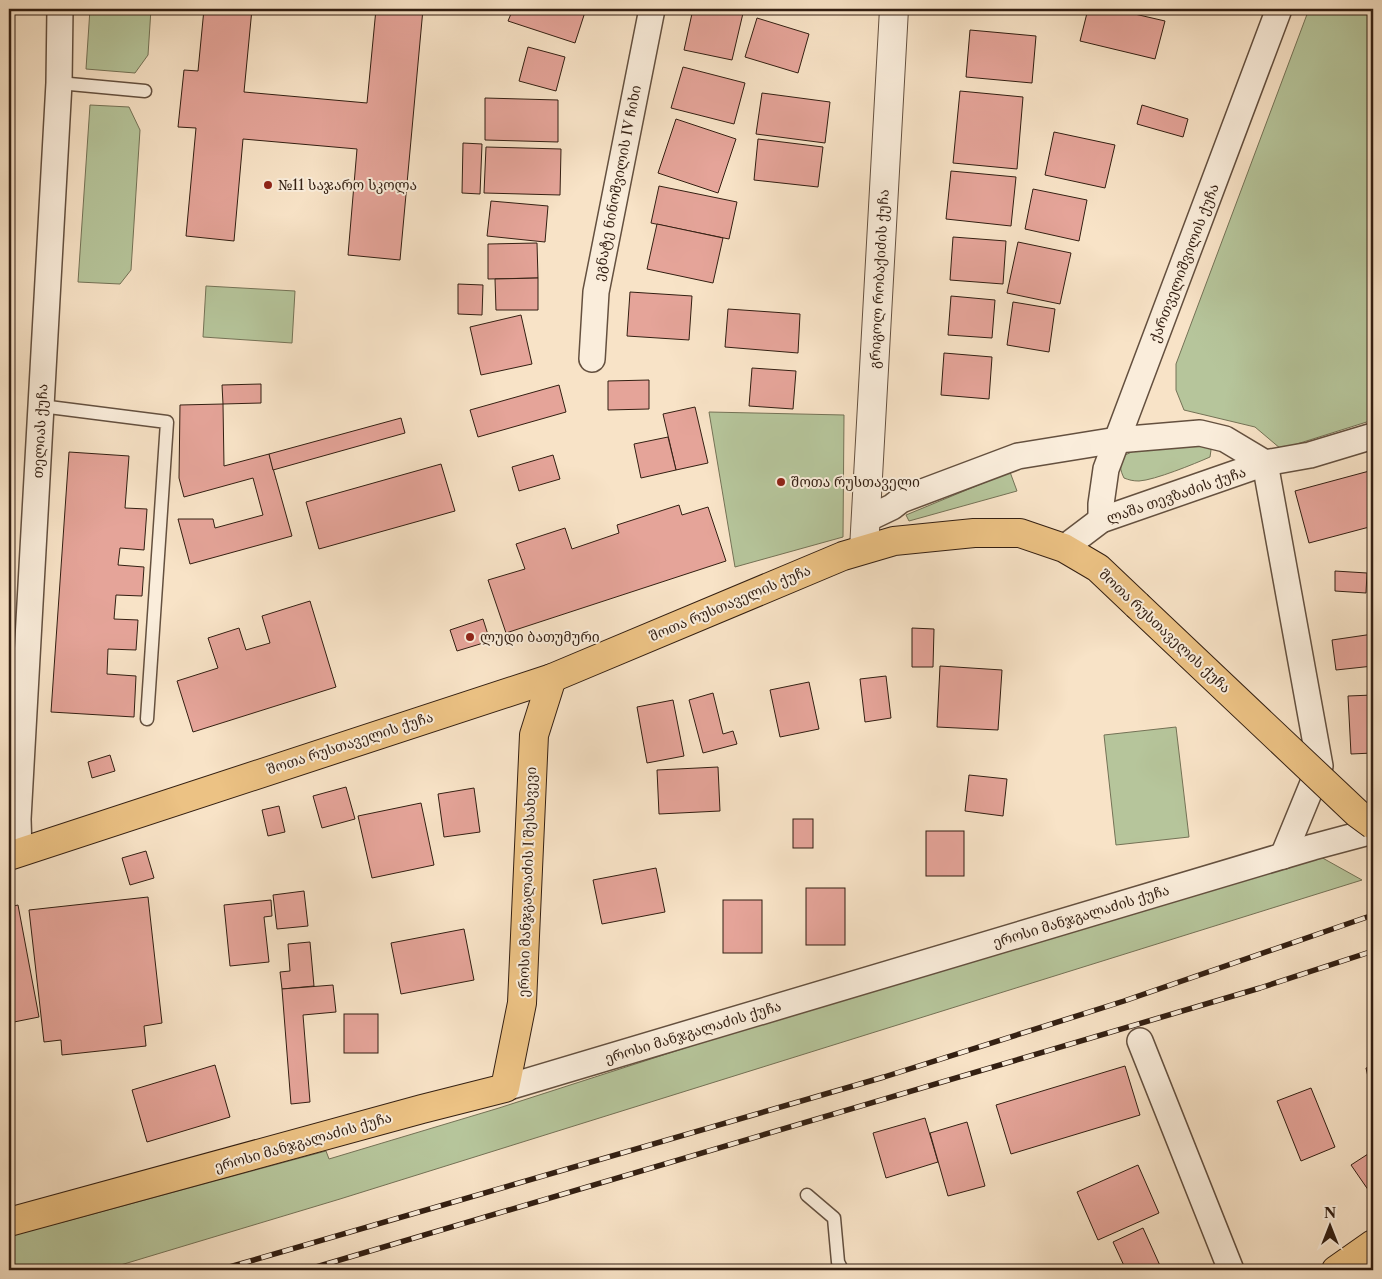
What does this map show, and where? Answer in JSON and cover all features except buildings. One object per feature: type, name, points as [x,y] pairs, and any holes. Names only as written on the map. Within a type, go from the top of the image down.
[{"type":"main road","name":"შოთა რუსთაველის ქუჩა","points":[[14,854],[552,678],[825,563],[864,549],[894,541],[974,533],[1020,533],[1064,548],[1098,568],[1358,814],[1373,825]]},
{"type":"main road","name":"ეროსი მანჯგალაძის I შესახვევი","points":[[505,1088],[522,1003],[534,735],[552,678]]},
{"type":"main road","name":"ეროსი მანჯგალაძის ქუჩა","points":[[9,1222],[505,1088]]},
{"type":"main road","points":[[1336,1270],[1373,1244]]},
{"type":"street","name":"თელიას ქუჩა","points":[[14,854],[18,819],[59,83],[60,9]]},
{"type":"street","name":"ეგნატე ნინოშვილის IV ჩიხი","points":[[592,359],[596,292],[652,9]]},
{"type":"street","name":"გრიგოლ რობაქიძის ქუჩა","points":[[864,549],[894,9]]},
{"type":"street","name":"ქართველიშვილის ქუჩა","points":[[1101,520],[1101,504],[1106,469],[1279,9]]},
{"type":"street","name":"ლაშა თევზაძის ქუჩა","points":[[867,519],[892,507],[901,500],[1018,456],[1117,440],[1200,434],[1225,439],[1265,463]]},
{"type":"street","name":"ლაშა თევზაძის ქუჩა","points":[[1064,548],[1101,520],[1265,463],[1310,456],[1373,436]]},
{"type":"street","points":[[1265,463],[1320,766],[1283,856]]},
{"type":"street","name":"ეროსი მანჯგალაძის ქუჩა","points":[[505,1088],[1283,856],[1373,831]]},
{"type":"street","points":[[1140,1041],[1230,1270]]},
{"type":"lane","points":[[59,83],[145,91]]},
{"type":"lane","points":[[41,406],[167,422],[148,719]]},
{"type":"lane","points":[[807,1195],[834,1218],[838,1262],[842,1270]]},
{"type":"green space","points":[[90,9],[151,9],[148,55],[135,73],[86,69]]},
{"type":"green space","points":[[1309,9],[1373,9],[1373,420],[1281,449],[1255,427],[1184,410],[1176,390],[1176,364]]},
{"type":"green space","points":[[90,105],[129,107],[140,130],[131,270],[120,284],[78,282]]},
{"type":"green space","points":[[206,286],[295,291],[292,343],[203,337]]},
{"type":"green space","points":[[709,412],[844,415],[843,537],[735,567]]},
{"type":"green space","points":[[1207,445],[1211,450],[1210,457],[1185,467],[1146,480],[1137,481],[1124,478],[1121,464],[1123,456],[1136,450]]},
{"type":"green space","points":[[1010,472],[1017,491],[909,521],[906,515]]},
{"type":"green space","points":[[1176,727],[1189,837],[1116,845],[1104,735]]},
{"type":"green space","points":[[1319,856],[1362,880],[340,1199],[104,1270],[9,1270],[9,1235],[326,1151],[329,1159],[499,1108],[970,956]]},
{"type":"railway","points":[[219,1270],[884,1077],[1124,1001],[1373,915]]},
{"type":"railway","points":[[306,1270],[1260,988],[1373,951]]},
{"type":"place","name":"№11 საჯარო სკოლა","points":[[268,185]]},
{"type":"place","name":"შოთა რუსთაველი","points":[[781,482]]},
{"type":"place","name":"ლუდი ბათუმური","points":[[470,637]]}]
